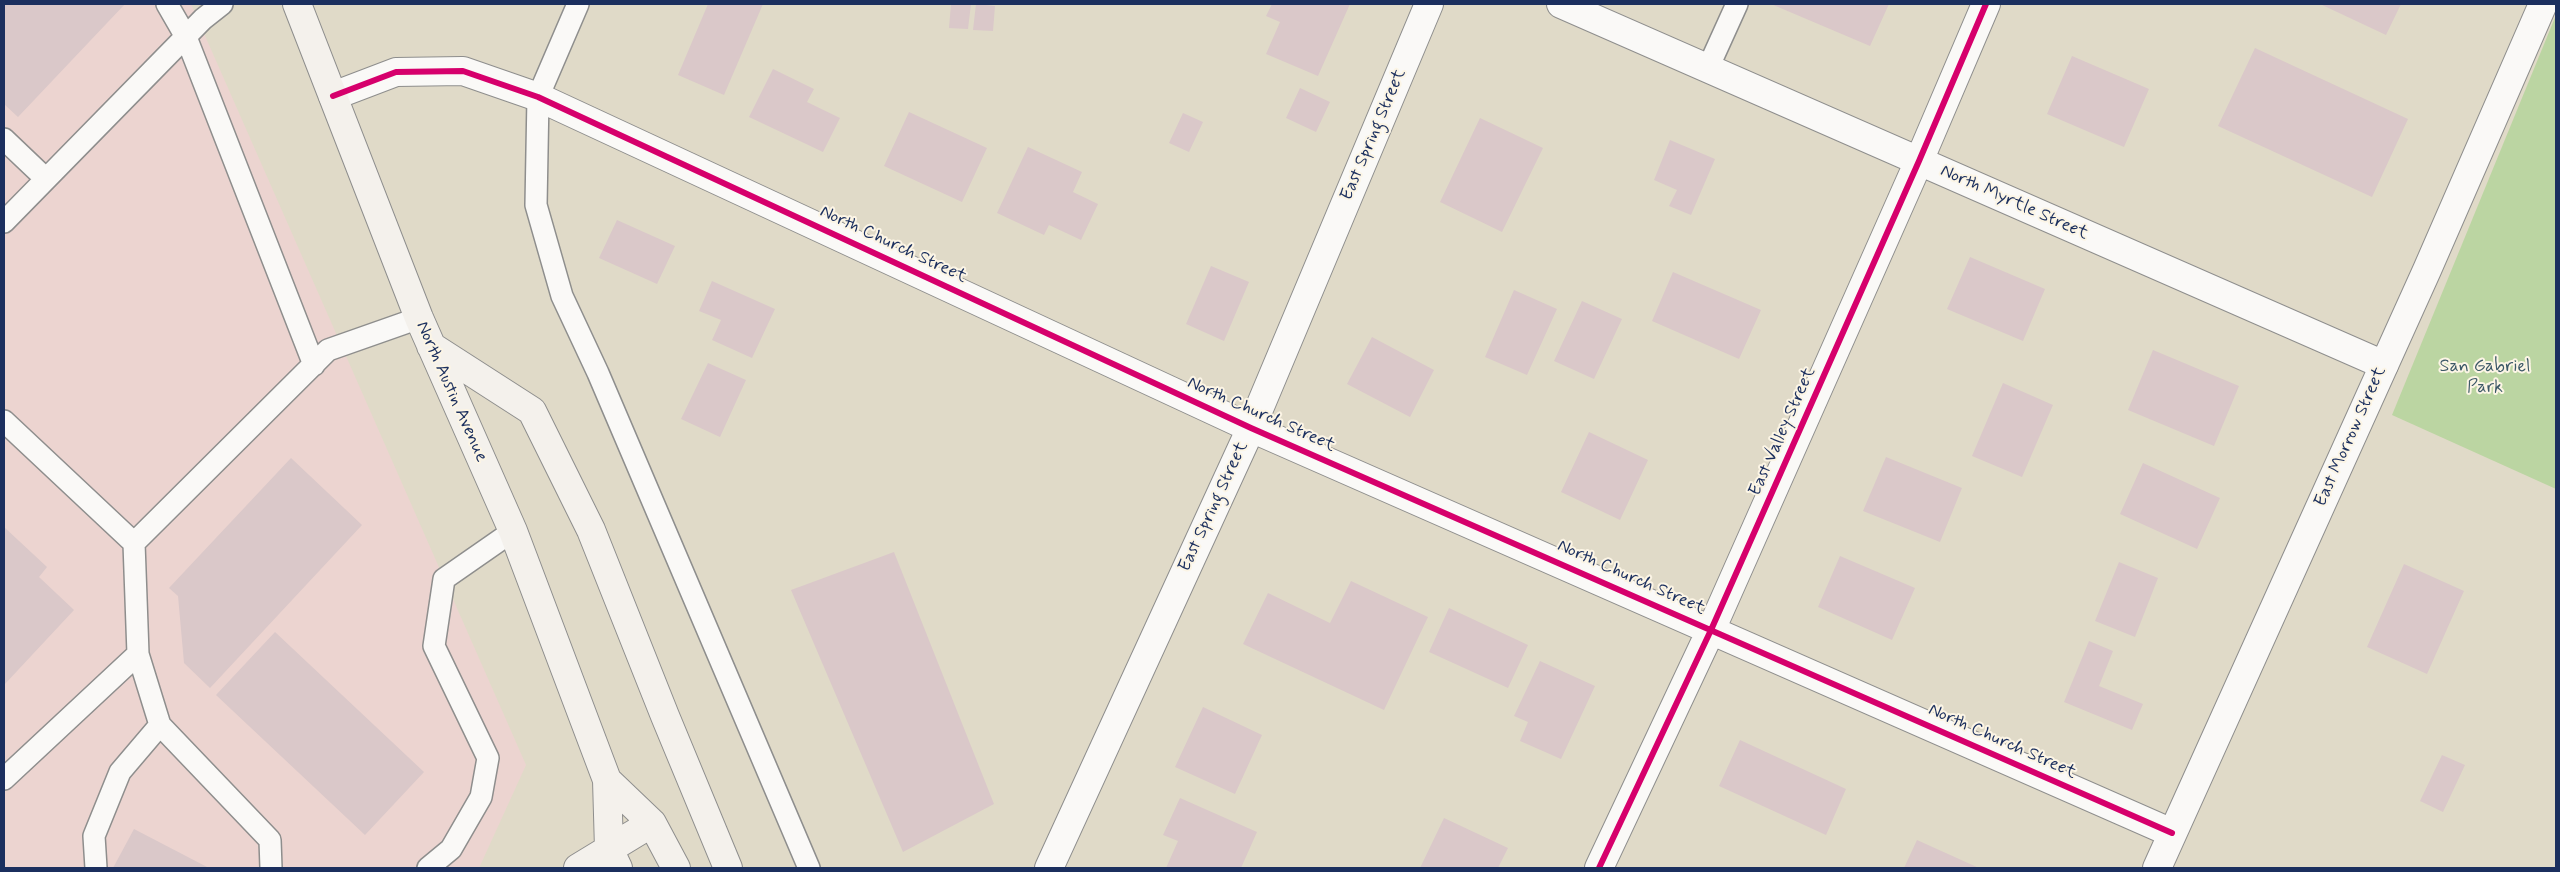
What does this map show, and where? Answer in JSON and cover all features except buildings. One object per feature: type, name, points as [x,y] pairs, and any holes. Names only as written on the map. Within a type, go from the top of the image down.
[{"type":"main road","name":"North Austin Avenue","points":[[297,4],[419,318],[513,531],[607,780],[614,859]]},
{"type":"main road","points":[[431,346],[532,411],[592,530],[664,716],[728,868]]},
{"type":"main road","name":"North Austin Avenue","points":[[607,780],[652,823],[676,868]]},
{"type":"main road","points":[[578,868],[614,859],[652,823]]},
{"type":"street","name":"East Spring Street","points":[[1049,868],[1251,428],[1429,4]]},
{"type":"street","name":"North Myrtle Street","points":[[1561,4],[2384,366]]},
{"type":"street","name":"East Valley Street","points":[[1599,868],[1711,630],[1919,161],[1986,4]]},
{"type":"street","name":"East Morrow Street","points":[[2157,868],[2384,366],[2543,4]]},
{"type":"street","name":"North Church Street","points":[[333,96],[396,72],[463,71],[538,97],[1251,428],[2172,833]]},
{"type":"lane","points":[[167,4],[186,37],[314,365]]},
{"type":"lane","points":[[4,222],[186,37],[222,4]]},
{"type":"lane","points":[[578,4],[538,97],[536,205],[562,296],[598,372],[809,868]]},
{"type":"lane","points":[[1708,68],[1737,4]]},
{"type":"lane","points":[[4,139],[46,179]]},
{"type":"lane","points":[[134,543],[328,350],[419,318]]},
{"type":"lane","points":[[4,421],[134,543],[138,654],[160,725],[270,840],[271,868]]},
{"type":"lane","points":[[428,868],[451,849],[480,797],[488,758],[434,646],[444,579],[513,531]]},
{"type":"lane","points":[[4,779],[138,654]]},
{"type":"lane","points":[[96,868],[94,836],[120,772],[160,725]]},
{"type":"shaded area","points":[[4,4],[191,4],[526,765],[479,868],[4,868]]},
{"type":"green space","name":"San Gabriel Park","points":[[2556,15],[2556,489],[2392,415]]},
{"type":"cycle path","points":[[1599,868],[1711,630],[1919,161],[1986,4]]},
{"type":"cycle path","points":[[333,96],[396,72],[463,71],[538,97],[1251,428],[2172,833]]}]
